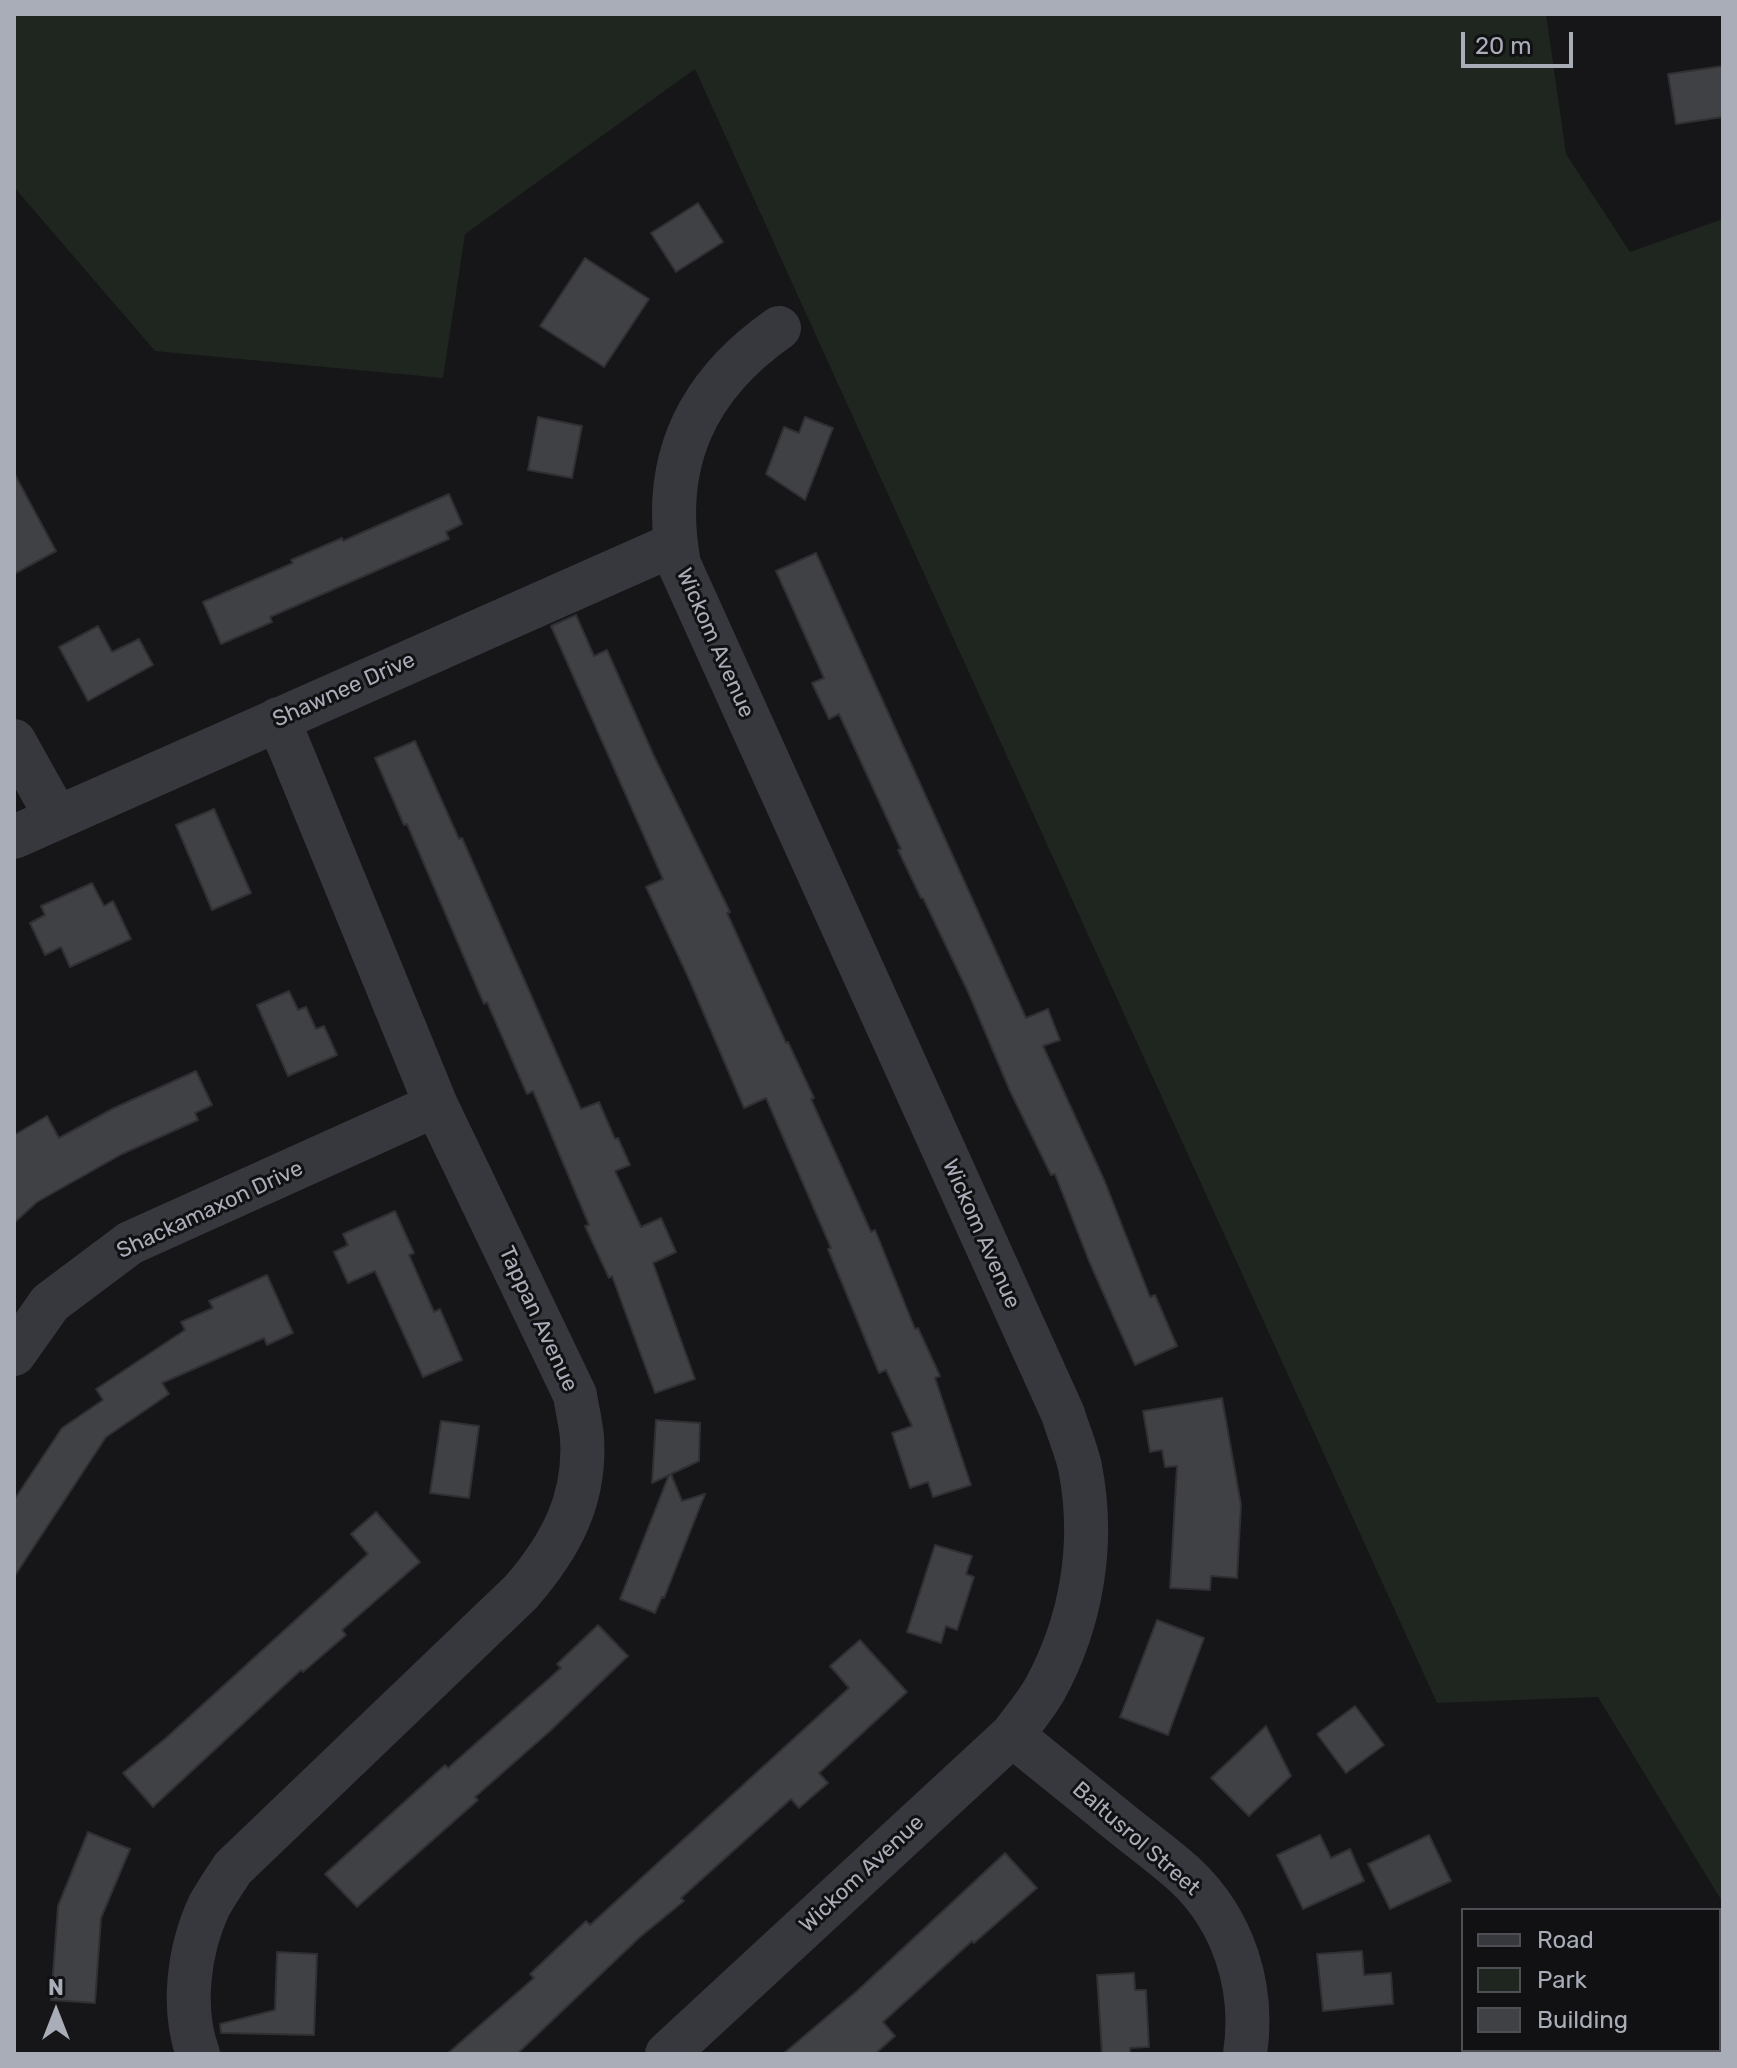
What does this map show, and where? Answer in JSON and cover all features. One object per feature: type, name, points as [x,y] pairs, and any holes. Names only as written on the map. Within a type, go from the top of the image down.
[{"type":"street","name":"Wickom Avenue","points":[[667,2054],[1012,1735],[1044,1691],[1069,1637],[1083,1579],[1087,1525],[1079,1466],[1063,1414],[679,564],[673,497],[680,457],[699,411],[725,374],[779,328]]},
{"type":"street","name":"Shawnee Drive","points":[[14,837],[675,544]]},
{"type":"street","name":"Tappan Avenue","points":[[198,2054],[189,1998],[194,1951],[209,1906],[233,1868],[521,1592],[547,1561],[568,1524],[580,1481],[582,1438],[575,1395],[436,1105],[278,719]]},
{"type":"street","points":[[14,741],[57,818]]},
{"type":"street","name":"Shackamaxon Drive","points":[[14,1354],[50,1303],[130,1243],[436,1105]]},
{"type":"street","name":"Baltusrol Street","points":[[1012,1735],[1185,1876],[1212,1907],[1233,1943],[1246,1986],[1249,2031],[1245,2054]]},
{"type":"green space","points":[[14,14],[1546,14],[1566,154],[1630,252],[1723,219],[1723,1903],[1598,1697],[1437,1703],[695,69],[465,234],[443,378],[155,351],[14,187]]},
{"type":"green space","points":[[1723,1915],[1721,2052],[1721,1916]]},
{"type":"green space","points":[[1594,2052],[1719,2052],[1712,2054]]},
{"type":"building","points":[[1723,66],[1723,117],[1676,124],[1668,74]]},
{"type":"building","points":[[698,203],[723,242],[676,272],[651,233]]},
{"type":"building","points":[[585,258],[649,299],[604,367],[540,326]]},
{"type":"building","points":[[538,417],[582,426],[572,478],[528,470]]},
{"type":"building","points":[[805,417],[833,428],[805,500],[766,474],[784,427],[799,433]]},
{"type":"building","points":[[14,473],[56,551],[14,574]]},
{"type":"building","points":[[449,494],[462,524],[446,532],[449,539],[270,617],[272,622],[221,644],[203,602],[293,563],[291,560],[342,538],[343,541]]},
{"type":"building","points":[[816,553],[1026,1018],[1048,1009],[1060,1040],[1043,1046],[1105,1182],[1150,1297],[1155,1295],[1177,1346],[1135,1365],[1055,1174],[1051,1175],[1010,1091],[969,994],[898,850],[901,849],[839,714],[829,719],[812,683],[824,678],[776,571]]},
{"type":"building","points":[[576,615],[594,656],[607,650],[653,754],[730,912],[727,913],[814,1098],[811,1099],[871,1232],[875,1230],[915,1329],[918,1328],[940,1376],[935,1378],[971,1485],[933,1497],[928,1482],[910,1488],[892,1433],[912,1426],[886,1370],[879,1373],[828,1249],[831,1248],[766,1098],[744,1108],[646,887],[663,879],[551,626]]},
{"type":"building","points":[[98,626],[112,652],[139,639],[153,665],[88,701],[59,647]]},
{"type":"building","points":[[415,741],[459,839],[462,838],[581,1109],[599,1102],[615,1139],[618,1138],[630,1165],[615,1171],[641,1227],[661,1218],[676,1252],[653,1263],[695,1379],[655,1393],[612,1276],[609,1278],[585,1226],[589,1225],[533,1091],[527,1094],[487,1002],[484,1004],[407,824],[404,825],[375,758]]},
{"type":"building","points":[[214,809],[251,893],[212,910],[176,825]]},
{"type":"building","points":[[92,883],[104,906],[113,901],[131,939],[70,967],[61,947],[45,955],[30,923],[45,915],[41,906]]},
{"type":"building","points":[[289,991],[298,1010],[306,1007],[316,1029],[324,1026],[337,1055],[288,1076],[257,1005]]},
{"type":"building","points":[[196,1071],[212,1105],[195,1113],[198,1120],[122,1154],[37,1202],[14,1223],[14,1135],[47,1116],[59,1138],[114,1108]]},
{"type":"building","points":[[395,1211],[414,1253],[409,1255],[434,1312],[440,1309],[462,1360],[423,1377],[375,1271],[348,1283],[334,1252],[348,1245],[343,1234]]},
{"type":"building","points":[[267,1275],[293,1333],[267,1345],[264,1338],[162,1383],[169,1394],[106,1437],[14,1577],[14,1500],[62,1428],[103,1400],[96,1389],[185,1330],[181,1322],[213,1308],[209,1301]]},
{"type":"building","points":[[1222,1398],[1241,1505],[1237,1578],[1211,1576],[1210,1590],[1170,1588],[1177,1466],[1165,1467],[1162,1450],[1150,1452],[1143,1411]]},
{"type":"building","points":[[656,1420],[700,1423],[699,1461],[671,1474],[682,1501],[705,1494],[664,1598],[655,1613],[620,1599],[669,1475],[652,1483]]},
{"type":"building","points":[[441,1421],[479,1426],[469,1498],[430,1493]]},
{"type":"building","points":[[376,1512],[420,1562],[342,1630],[346,1635],[303,1672],[301,1670],[153,1807],[123,1773],[166,1738],[368,1554],[351,1534]]},
{"type":"building","points":[[935,1545],[972,1556],[966,1574],[974,1577],[957,1630],[946,1626],[941,1643],[907,1632]]},
{"type":"building","points":[[1157,1620],[1204,1638],[1168,1735],[1120,1717]]},
{"type":"building","points":[[598,1625],[628,1656],[475,1797],[478,1800],[357,1907],[325,1874],[445,1765],[448,1768],[561,1668],[557,1664]]},
{"type":"building","points":[[860,1640],[907,1692],[819,1773],[828,1783],[799,1808],[791,1799],[681,1898],[684,1901],[640,1937],[517,2054],[447,2054],[534,1978],[530,1974],[586,1921],[590,1925],[849,1688],[830,1666]]},
{"type":"building","points":[[1355,1706],[1384,1745],[1346,1773],[1317,1734]]},
{"type":"building","points":[[1266,1726],[1291,1776],[1249,1816],[1211,1778]]},
{"type":"building","points":[[88,1832],[130,1849],[101,1918],[95,2003],[51,2000],[58,1906]]},
{"type":"building","points":[[1320,1835],[1331,1858],[1350,1849],[1364,1881],[1303,1909],[1277,1855]]},
{"type":"building","points":[[1429,1835],[1451,1881],[1390,1909],[1368,1864]]},
{"type":"building","points":[[1005,1853],[1037,1888],[974,1943],[972,1941],[883,2022],[895,2036],[875,2054],[783,2054],[856,1992]]},
{"type":"building","points":[[1362,1951],[1364,1975],[1391,1973],[1393,2004],[1323,2011],[1317,1954]]},
{"type":"building","points":[[277,1952],[317,1954],[314,2035],[221,2033],[220,2024],[275,2010]]},
{"type":"building","points":[[1134,1973],[1135,1990],[1146,1990],[1149,2047],[1130,2048],[1130,2054],[1102,2054],[1097,1975]]}]
